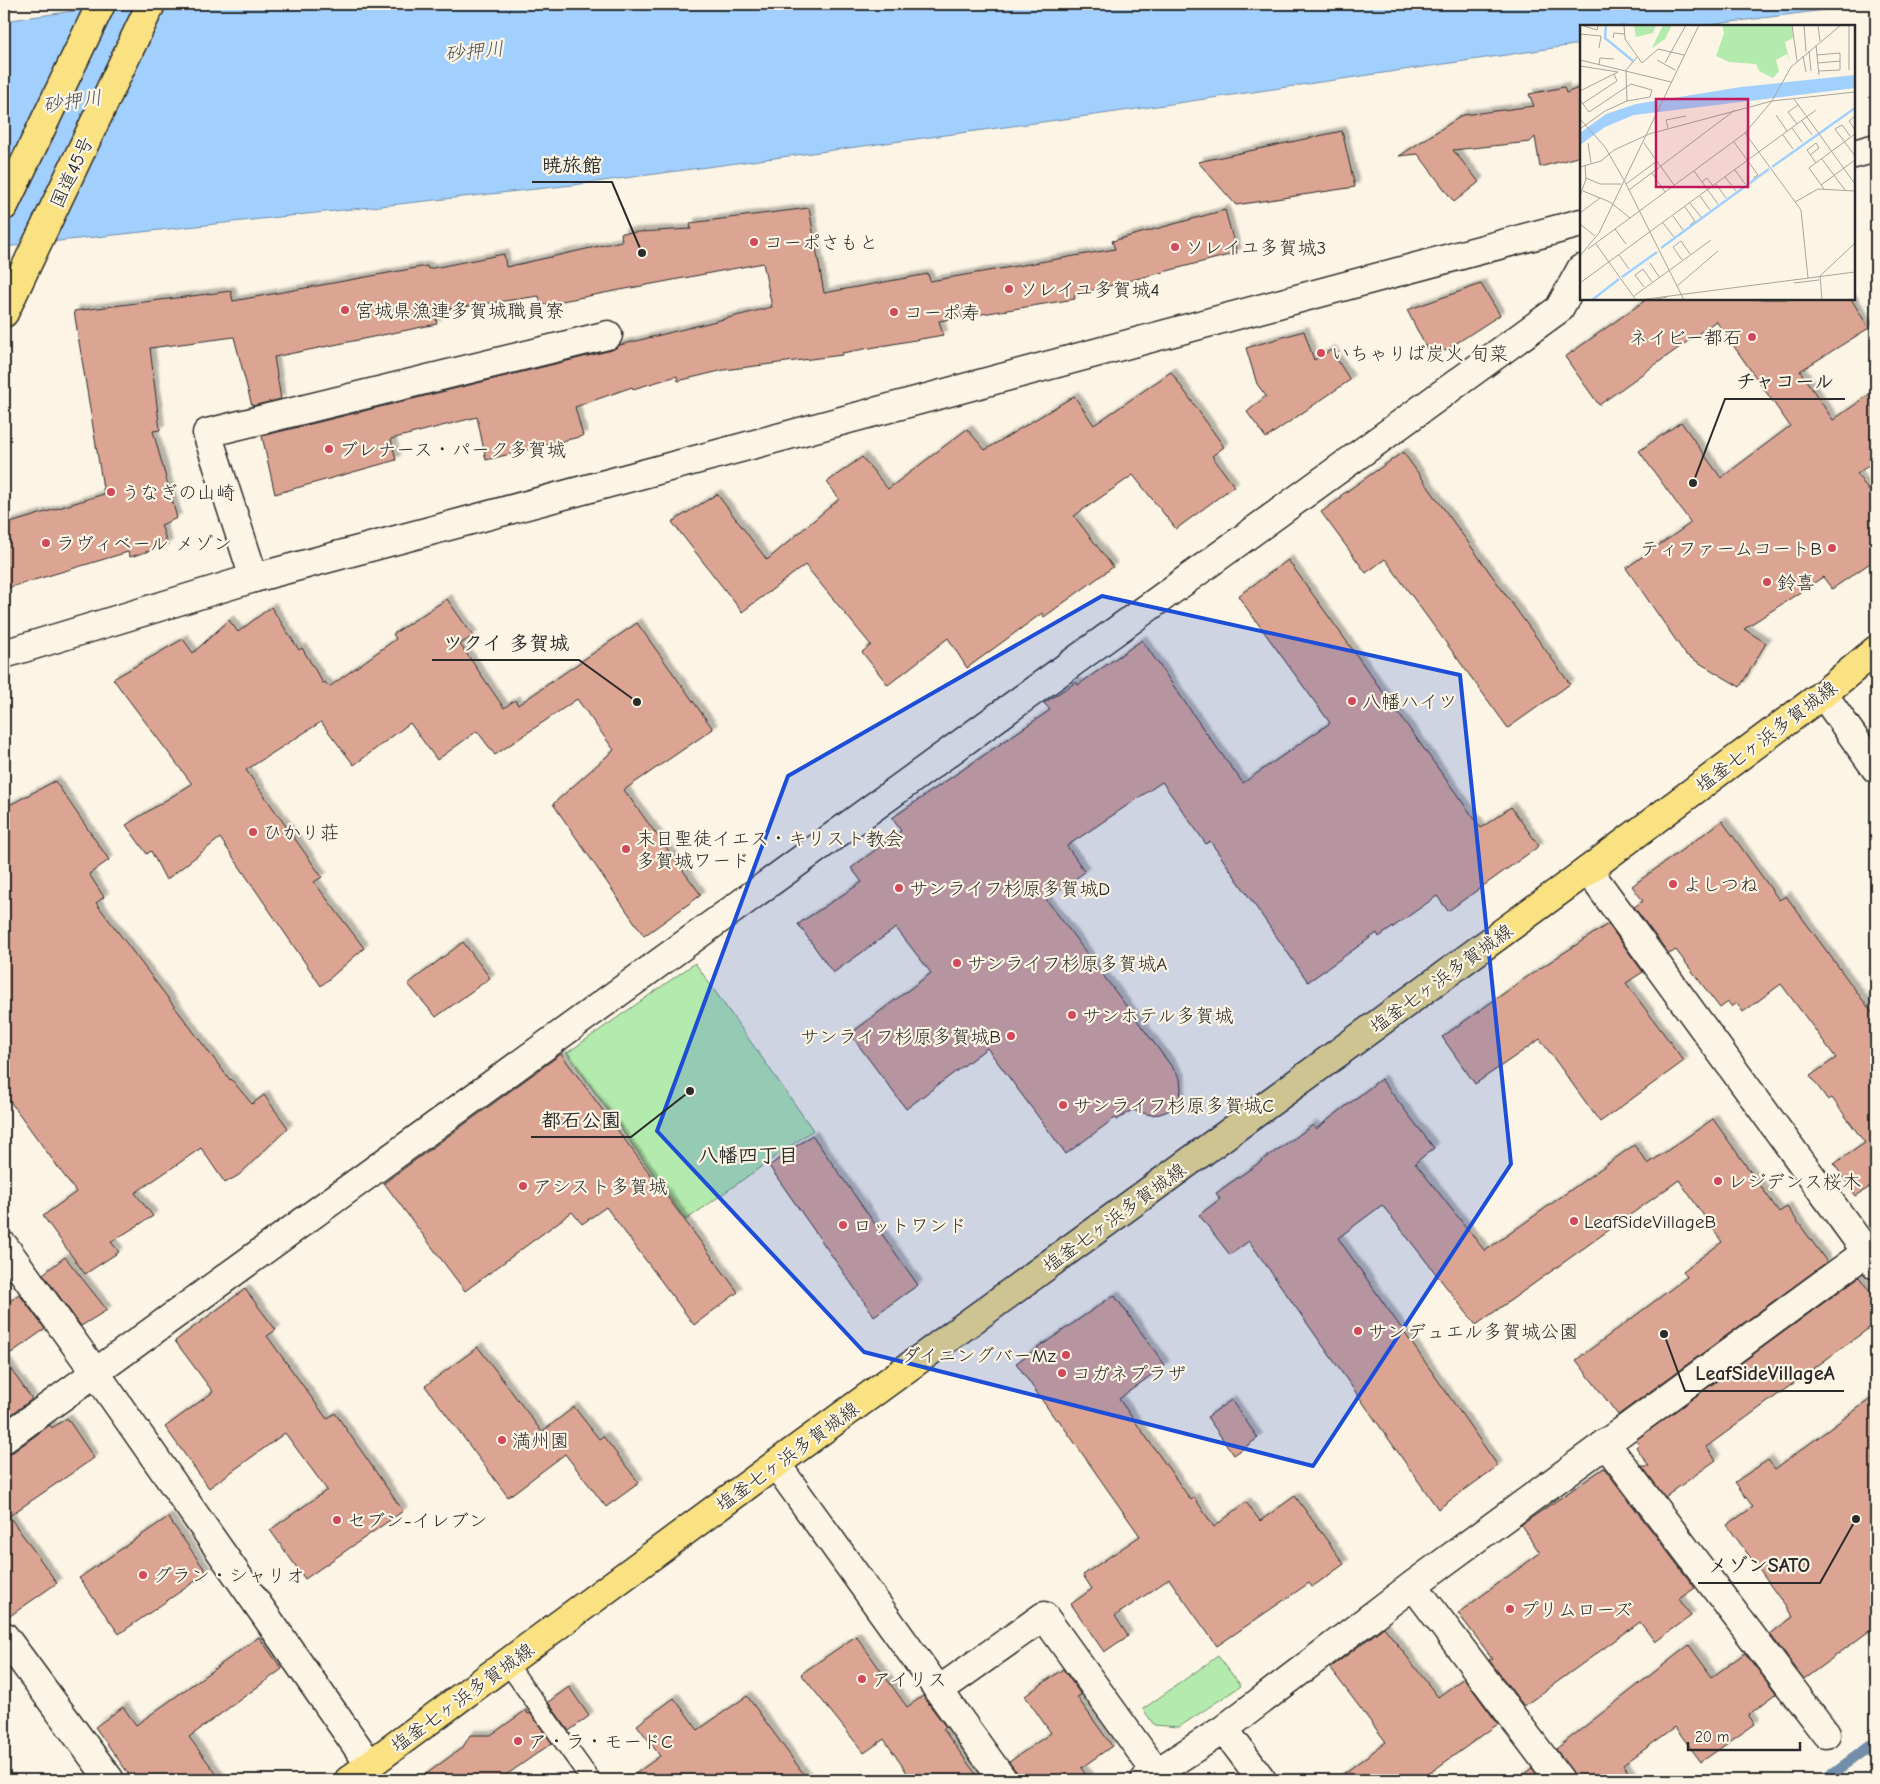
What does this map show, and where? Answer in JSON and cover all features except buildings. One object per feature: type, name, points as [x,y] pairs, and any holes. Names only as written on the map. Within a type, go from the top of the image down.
[{"type":"main road","points":[[4,206],[101,4]]},
{"type":"main road","name":"国道45号","points":[[4,313],[151,4]]},
{"type":"main road","name":"塩釜七ヶ浜多賀城線","points":[[360,1772],[776,1464],[1588,870],[1823,694],[1876,650]]},
{"type":"street","points":[[1855,154],[1876,148]]},
{"type":"street","points":[[4,654],[254,578],[1580,223]]},
{"type":"street","points":[[4,1439],[1559,309],[1580,271]]},
{"type":"street","points":[[254,578],[208,433],[608,335]]},
{"type":"street","points":[[1823,694],[1876,769]]},
{"type":"street","points":[[938,1691],[1044,1616],[1151,1776],[1224,1728],[1605,1443],[1873,1254],[1588,870]]},
{"type":"street","points":[[7,1258],[95,1372],[360,1772]]},
{"type":"street","points":[[1605,1443],[1826,1734]]},
{"type":"street","points":[[776,1464],[1003,1780]]},
{"type":"street","points":[[1414,1585],[1560,1780]]},
{"type":"street","points":[[4,1636],[110,1780]]},
{"type":"street","points":[[1224,1728],[1262,1780]]},
{"type":"lane","points":[[507,1663],[591,1780]]},
{"type":"highlighted area","points":[[1102,596],[1460,675],[1511,1164],[1313,1466],[864,1352],[657,1131],[788,776]]},
{"type":"green space","points":[[695,963],[813,1130],[686,1220],[567,1053]]},
{"type":"green space","points":[[1218,1656],[1241,1686],[1179,1727],[1154,1725],[1143,1709]]},
{"type":"water","name":"砂押川","points":[[122,4],[1871,4],[1708,25],[1580,25],[1580,44],[1109,113],[573,185],[4,247],[4,21]]},
{"type":"waterway","points":[[1824,1780],[1876,1742]]},
{"type":"place","name":"コーポさもと","points":[[754,242]]},
{"type":"place","name":"ソレイユ多賀城3","points":[[1175,247]]},
{"type":"place","name":"暁旅館","points":[[642,253]]},
{"type":"place","name":"ソレイユ多賀城4","points":[[1009,289]]},
{"type":"place","name":"宮城県漁連多賀城職員寮","points":[[345,310]]},
{"type":"place","name":"コーポ寿","points":[[894,312]]},
{"type":"place","name":"ネイビー都石","points":[[1752,337]]},
{"type":"place","name":"いちゃりば炭火 旬菜","points":[[1321,353]]},
{"type":"place","name":"ブレナース・パーク多賀城","points":[[329,449]]},
{"type":"place","name":"チャコール","points":[[1693,483]]},
{"type":"place","name":"うなぎの山崎","points":[[111,492]]},
{"type":"place","name":"ラヴィベール メゾン","points":[[46,543]]},
{"type":"place","name":"ティファームコートB","points":[[1832,548]]},
{"type":"place","name":"鈴喜","points":[[1767,582]]},
{"type":"place","name":"八幡ハイツ","points":[[1352,701]]},
{"type":"place","name":"ツクイ 多賀城","points":[[637,702]]},
{"type":"place","name":"ひかり荘","points":[[253,832]]},
{"type":"place","name":"末日聖徒イエス・キリスト教会 多賀城ワード","points":[[626,849]]},
{"type":"place","name":"よしつね","points":[[1673,884]]},
{"type":"place","name":"サンライフ杉原多賀城D","points":[[899,888]]},
{"type":"place","name":"サンライフ杉原多賀城A","points":[[957,963]]},
{"type":"place","name":"サンホテル多賀城","points":[[1072,1015]]},
{"type":"place","name":"サンライフ杉原多賀城B","points":[[1011,1036]]},
{"type":"place","name":"都石公園","points":[[690,1091]]},
{"type":"place","name":"サンライフ杉原多賀城C","points":[[1063,1105]]},
{"type":"place","name":"レジデンス桜木","points":[[1718,1181]]},
{"type":"place","name":"アシスト多賀城","points":[[523,1186]]},
{"type":"place","name":"LeafSideVillageB","points":[[1574,1221]]},
{"type":"place","name":"ロットワンド","points":[[843,1225]]},
{"type":"place","name":"サンデュエル多賀城公園","points":[[1358,1331]]},
{"type":"place","name":"LeafSideVillageA","points":[[1664,1334]]},
{"type":"place","name":"ダイニングバーMz","points":[[1066,1355]]},
{"type":"place","name":"コガネプラザ","points":[[1062,1373]]},
{"type":"place","name":"満州園","points":[[502,1440]]},
{"type":"place","name":"メゾンSATO","points":[[1856,1519]]},
{"type":"place","name":"セブン-イレブン","points":[[337,1520]]},
{"type":"place","name":"グラン・シャリオ","points":[[143,1575]]},
{"type":"place","name":"プリムローズ","points":[[1510,1609]]},
{"type":"place","name":"アイリス","points":[[862,1679]]},
{"type":"place","name":"ア・ラ・モードC","points":[[518,1741]]},
{"type":"district","name":"八幡四丁目","points":[[748,1155]]}]
